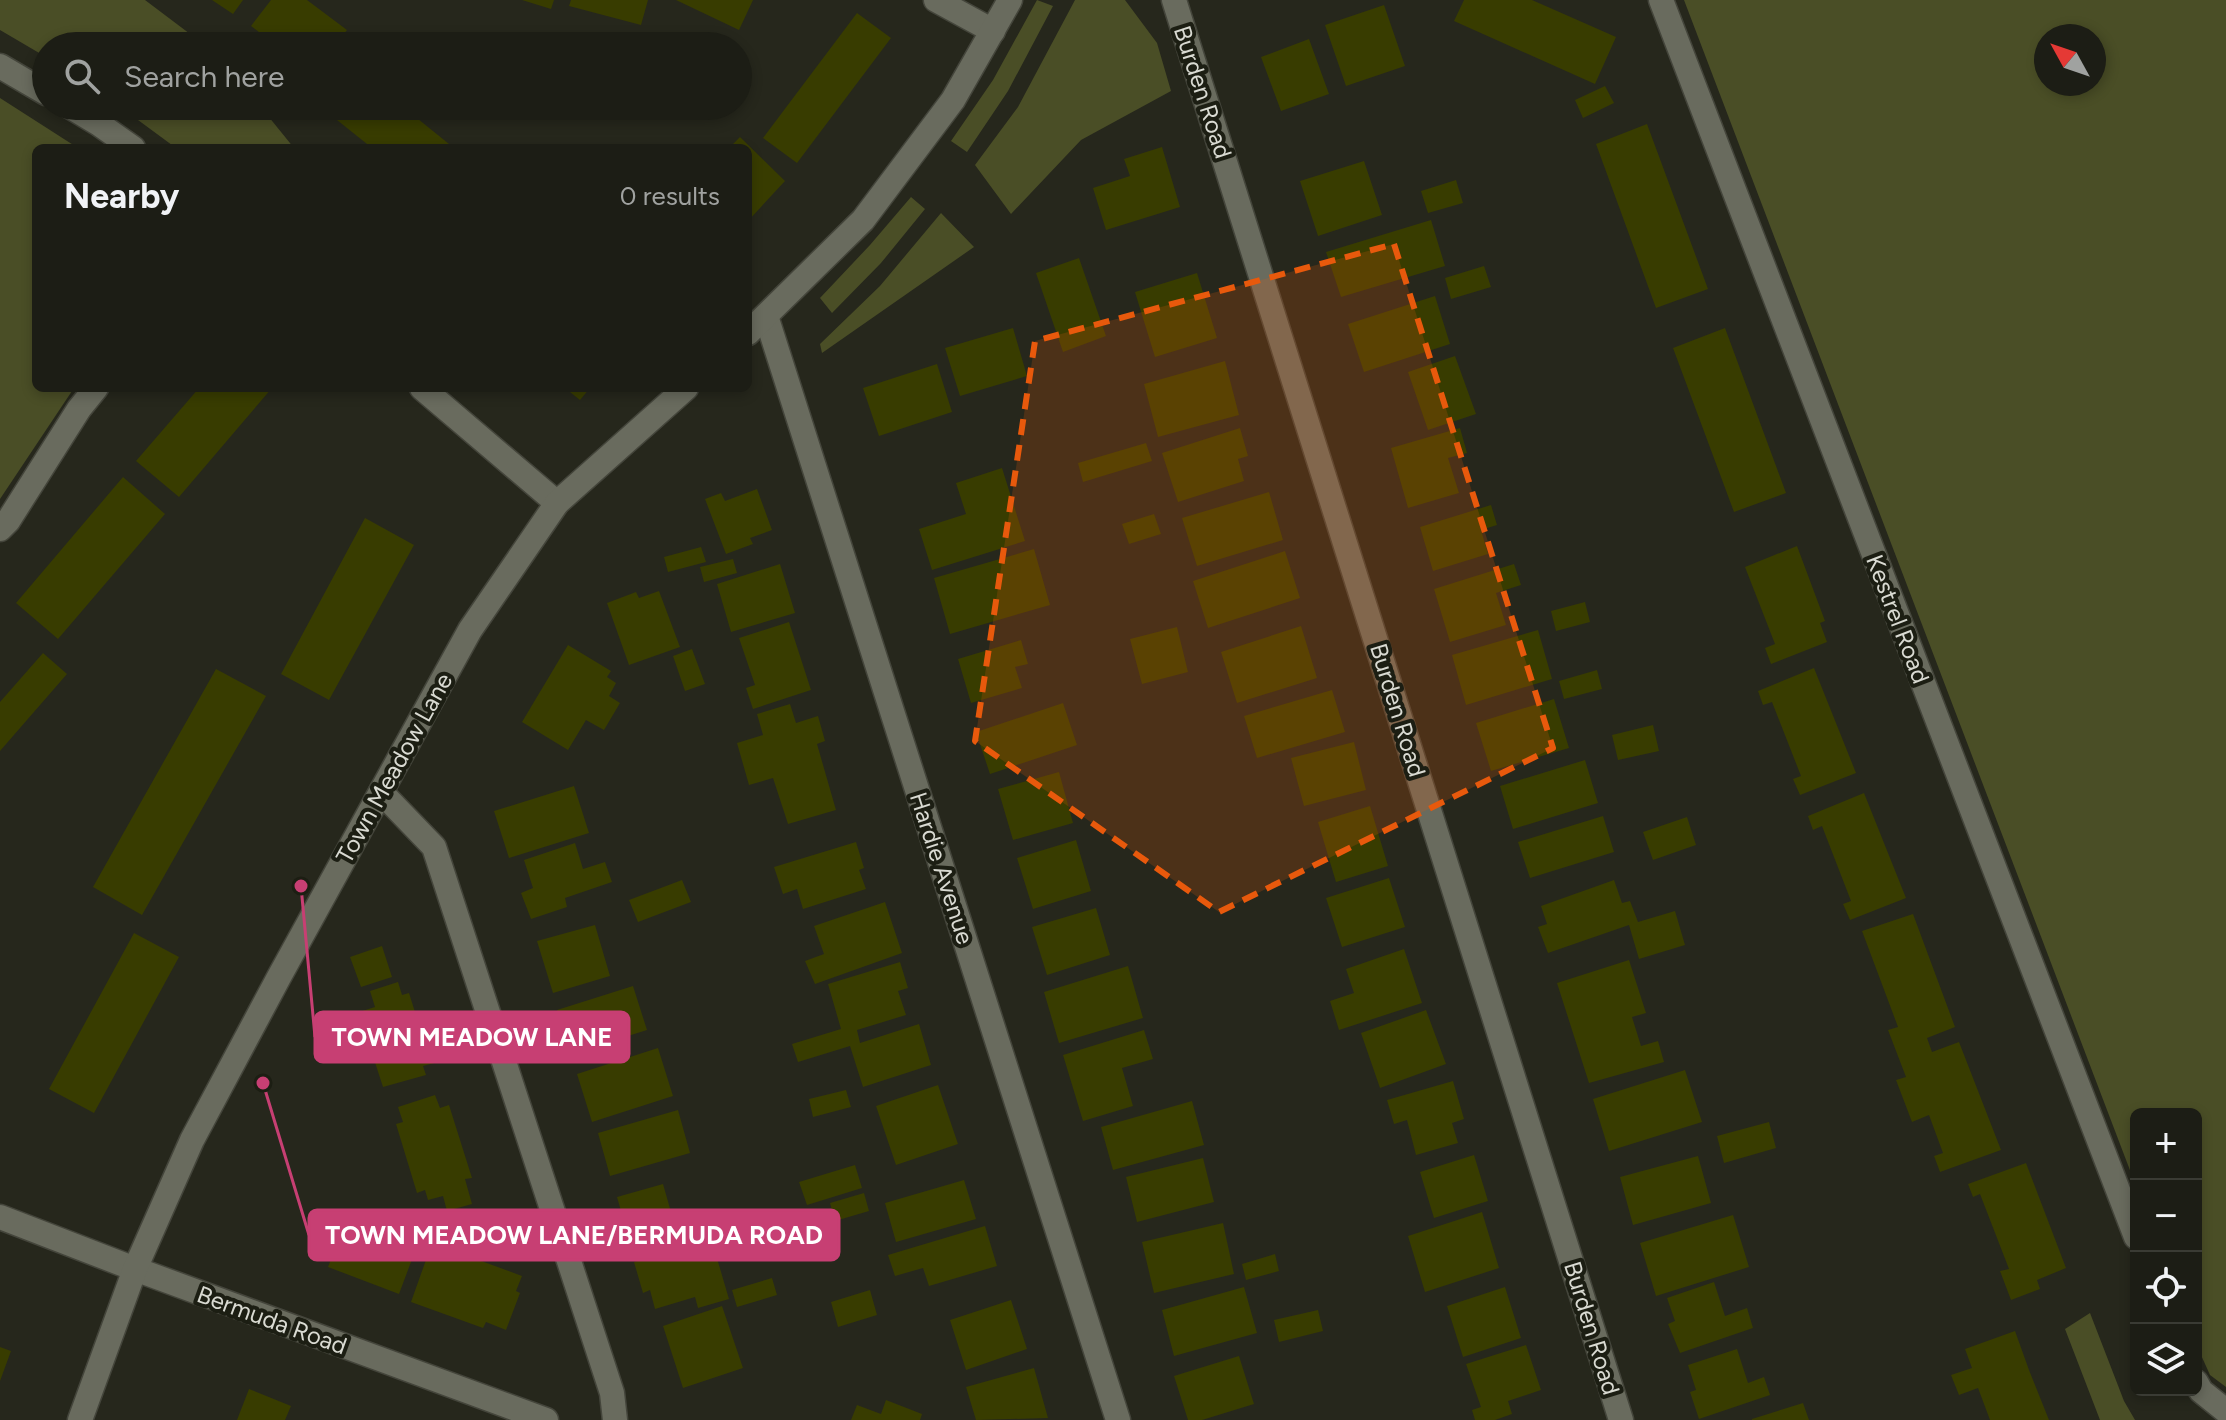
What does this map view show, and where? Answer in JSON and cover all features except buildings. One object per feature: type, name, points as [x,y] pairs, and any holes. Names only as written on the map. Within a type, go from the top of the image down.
[{"type":"street","points":[[936,0],[993,31]]},
{"type":"street","points":[[752,329],[863,220],[953,100],[1010,0]]},
{"type":"street","name":"Burden Road","points":[[1174,0],[1621,1420]]},
{"type":"street","name":"Kestrel Road","points":[[1661,0],[2130,1221]]},
{"type":"street","points":[[0,66],[32,85]]},
{"type":"street","points":[[92,120],[127,144]]},
{"type":"street","name":"Hardie Avenue","points":[[766,316],[1118,1420]]},
{"type":"street","points":[[0,529],[93,392]]},
{"type":"street","points":[[427,392],[557,503]]},
{"type":"street","name":"Town Meadow Lane","points":[[80,1420],[135,1269],[192,1140],[470,630],[557,503],[682,392]]},
{"type":"street","points":[[381,792],[434,847],[612,1393],[615,1420]]},
{"type":"street","name":"Bermuda Road","points":[[0,1217],[546,1420]]},
{"type":"street","points":[[2202,1392],[2226,1411]]},
{"type":"highlighted area","points":[[1394,244],[1553,748],[1219,912],[975,741],[1035,341]]},
{"type":"green space","points":[[0,0],[145,0],[187,32],[32,32],[32,49],[0,30]]},
{"type":"green space","points":[[1037,0],[1053,6],[1008,91],[967,152],[951,141],[993,80]]},
{"type":"green space","points":[[1075,0],[1125,0],[1157,43],[1171,91],[1081,140],[1011,214],[975,165],[1018,107]]},
{"type":"green space","points":[[1684,0],[2226,0],[2226,1387],[2210,1375],[2202,1357],[2202,1108],[2130,1108],[2130,1170]]},
{"type":"green space","points":[[0,98],[72,144],[32,144],[32,392],[71,392],[0,499]]},
{"type":"green space","points":[[138,120],[271,120],[291,144],[171,144]]},
{"type":"green space","points":[[911,197],[925,209],[881,263],[832,313],[820,298]]},
{"type":"green space","points":[[941,213],[974,247],[822,353],[820,344],[880,286]]},
{"type":"green space","points":[[2090,1313],[2124,1401],[2135,1420],[2100,1420],[2065,1329]]},
{"type":"place","name":"TOWN MEADOW LANE","points":[[301,886]]},
{"type":"place","name":"TOWN MEADOW LANE/BERMUDA ROAD","points":[[263,1083]]}]
